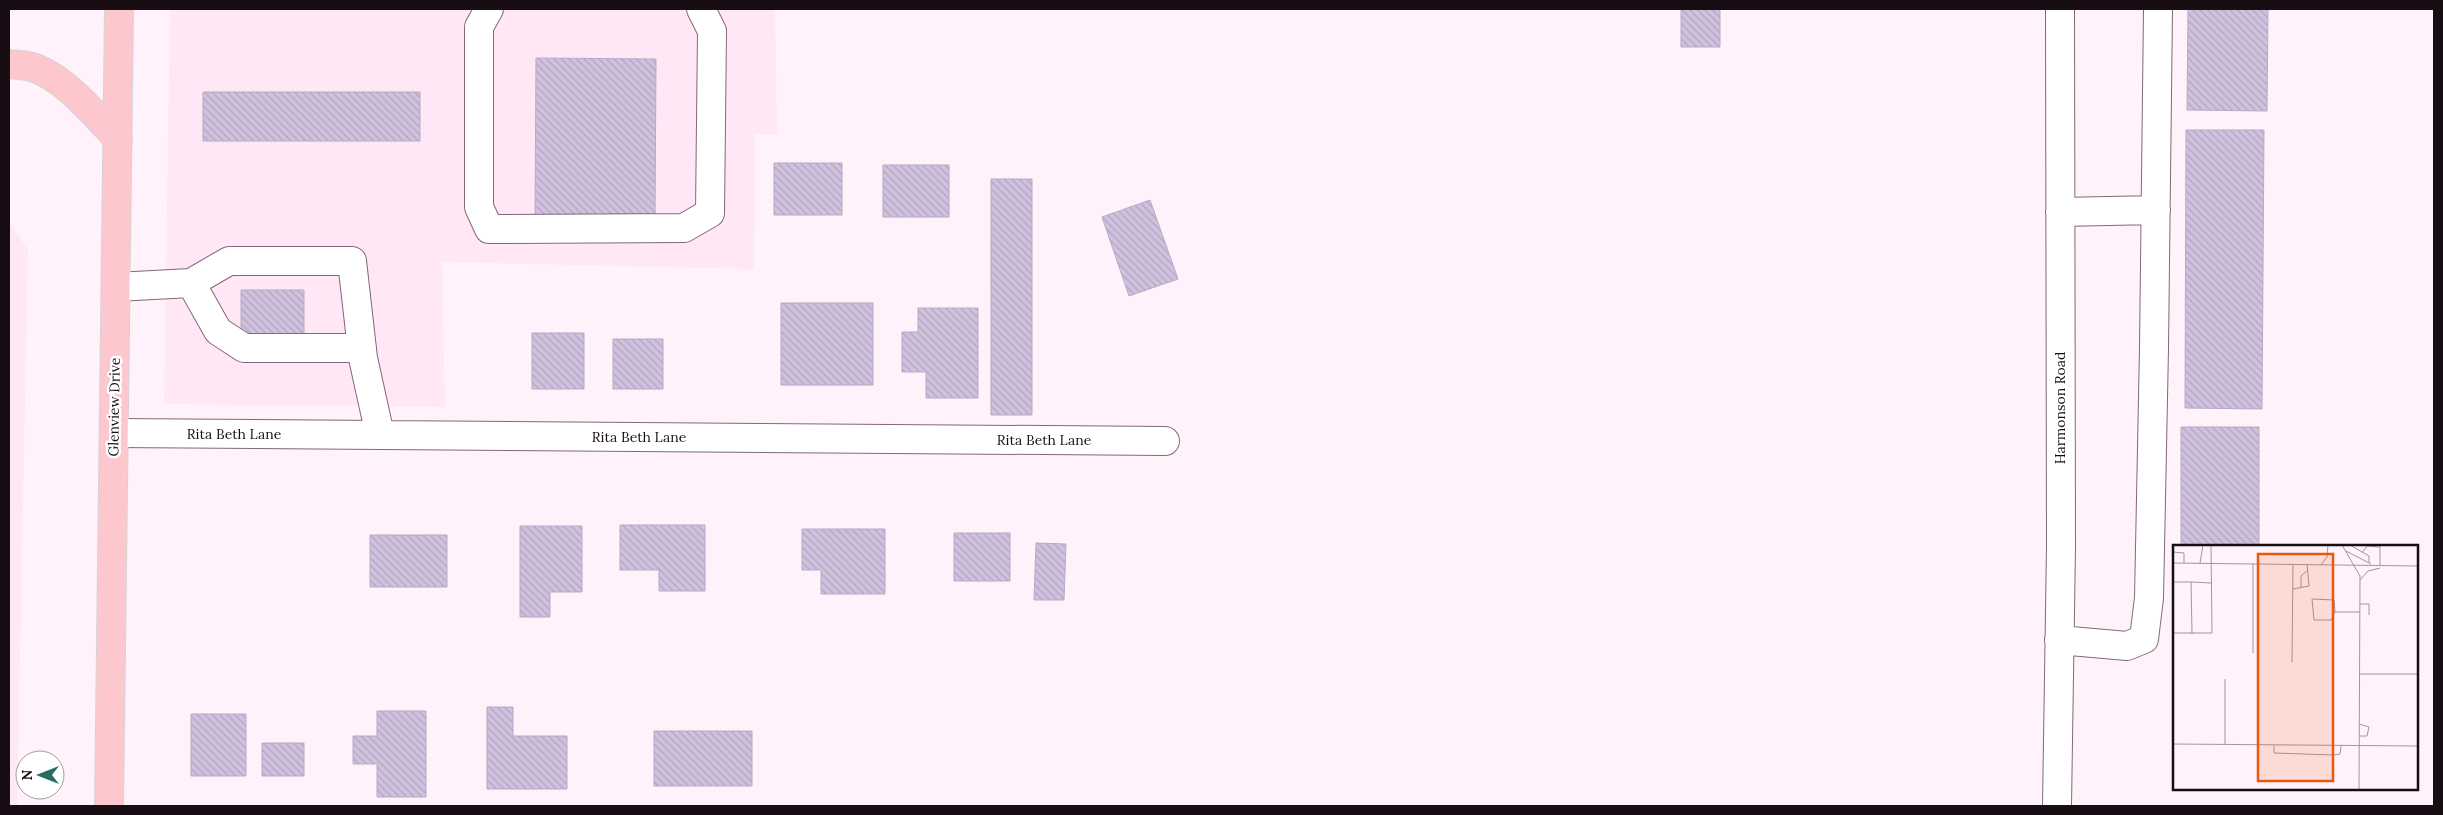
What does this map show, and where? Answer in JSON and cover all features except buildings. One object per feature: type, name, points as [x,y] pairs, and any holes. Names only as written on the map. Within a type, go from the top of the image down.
[{"type":"main road","name":"Glenview Drive","points":[[109,806],[119,9]]},
{"type":"main road","points":[[9,64],[32,67],[51,76],[83,103],[118,138]]},
{"type":"street","points":[[489,9],[479,27],[479,208],[489,229],[684,228],[710,213],[712,31],[701,9]]},
{"type":"street","name":"Harmonson Road","points":[[2057,806],[2060,9]]},
{"type":"street","points":[[2059,640],[2127,646],[2144,639],[2149,598],[2158,9]]},
{"type":"street","points":[[2060,212],[2156,210]]},
{"type":"street","points":[[116,287],[191,283],[229,261],[352,261],[362,348],[380,435]]},
{"type":"street","points":[[191,283],[218,332],[244,348],[362,348]]},
{"type":"street","name":"Rita Beth Lane","points":[[114,433],[1165,441]]},
{"type":"shaded area","points":[[170,9],[775,9],[777,135],[755,134],[754,269],[442,262],[445,407],[164,404]]},
{"type":"shaded area","points":[[9,222],[28,250],[18,750],[15,750],[15,800],[17,800],[17,806],[9,806]]}]
